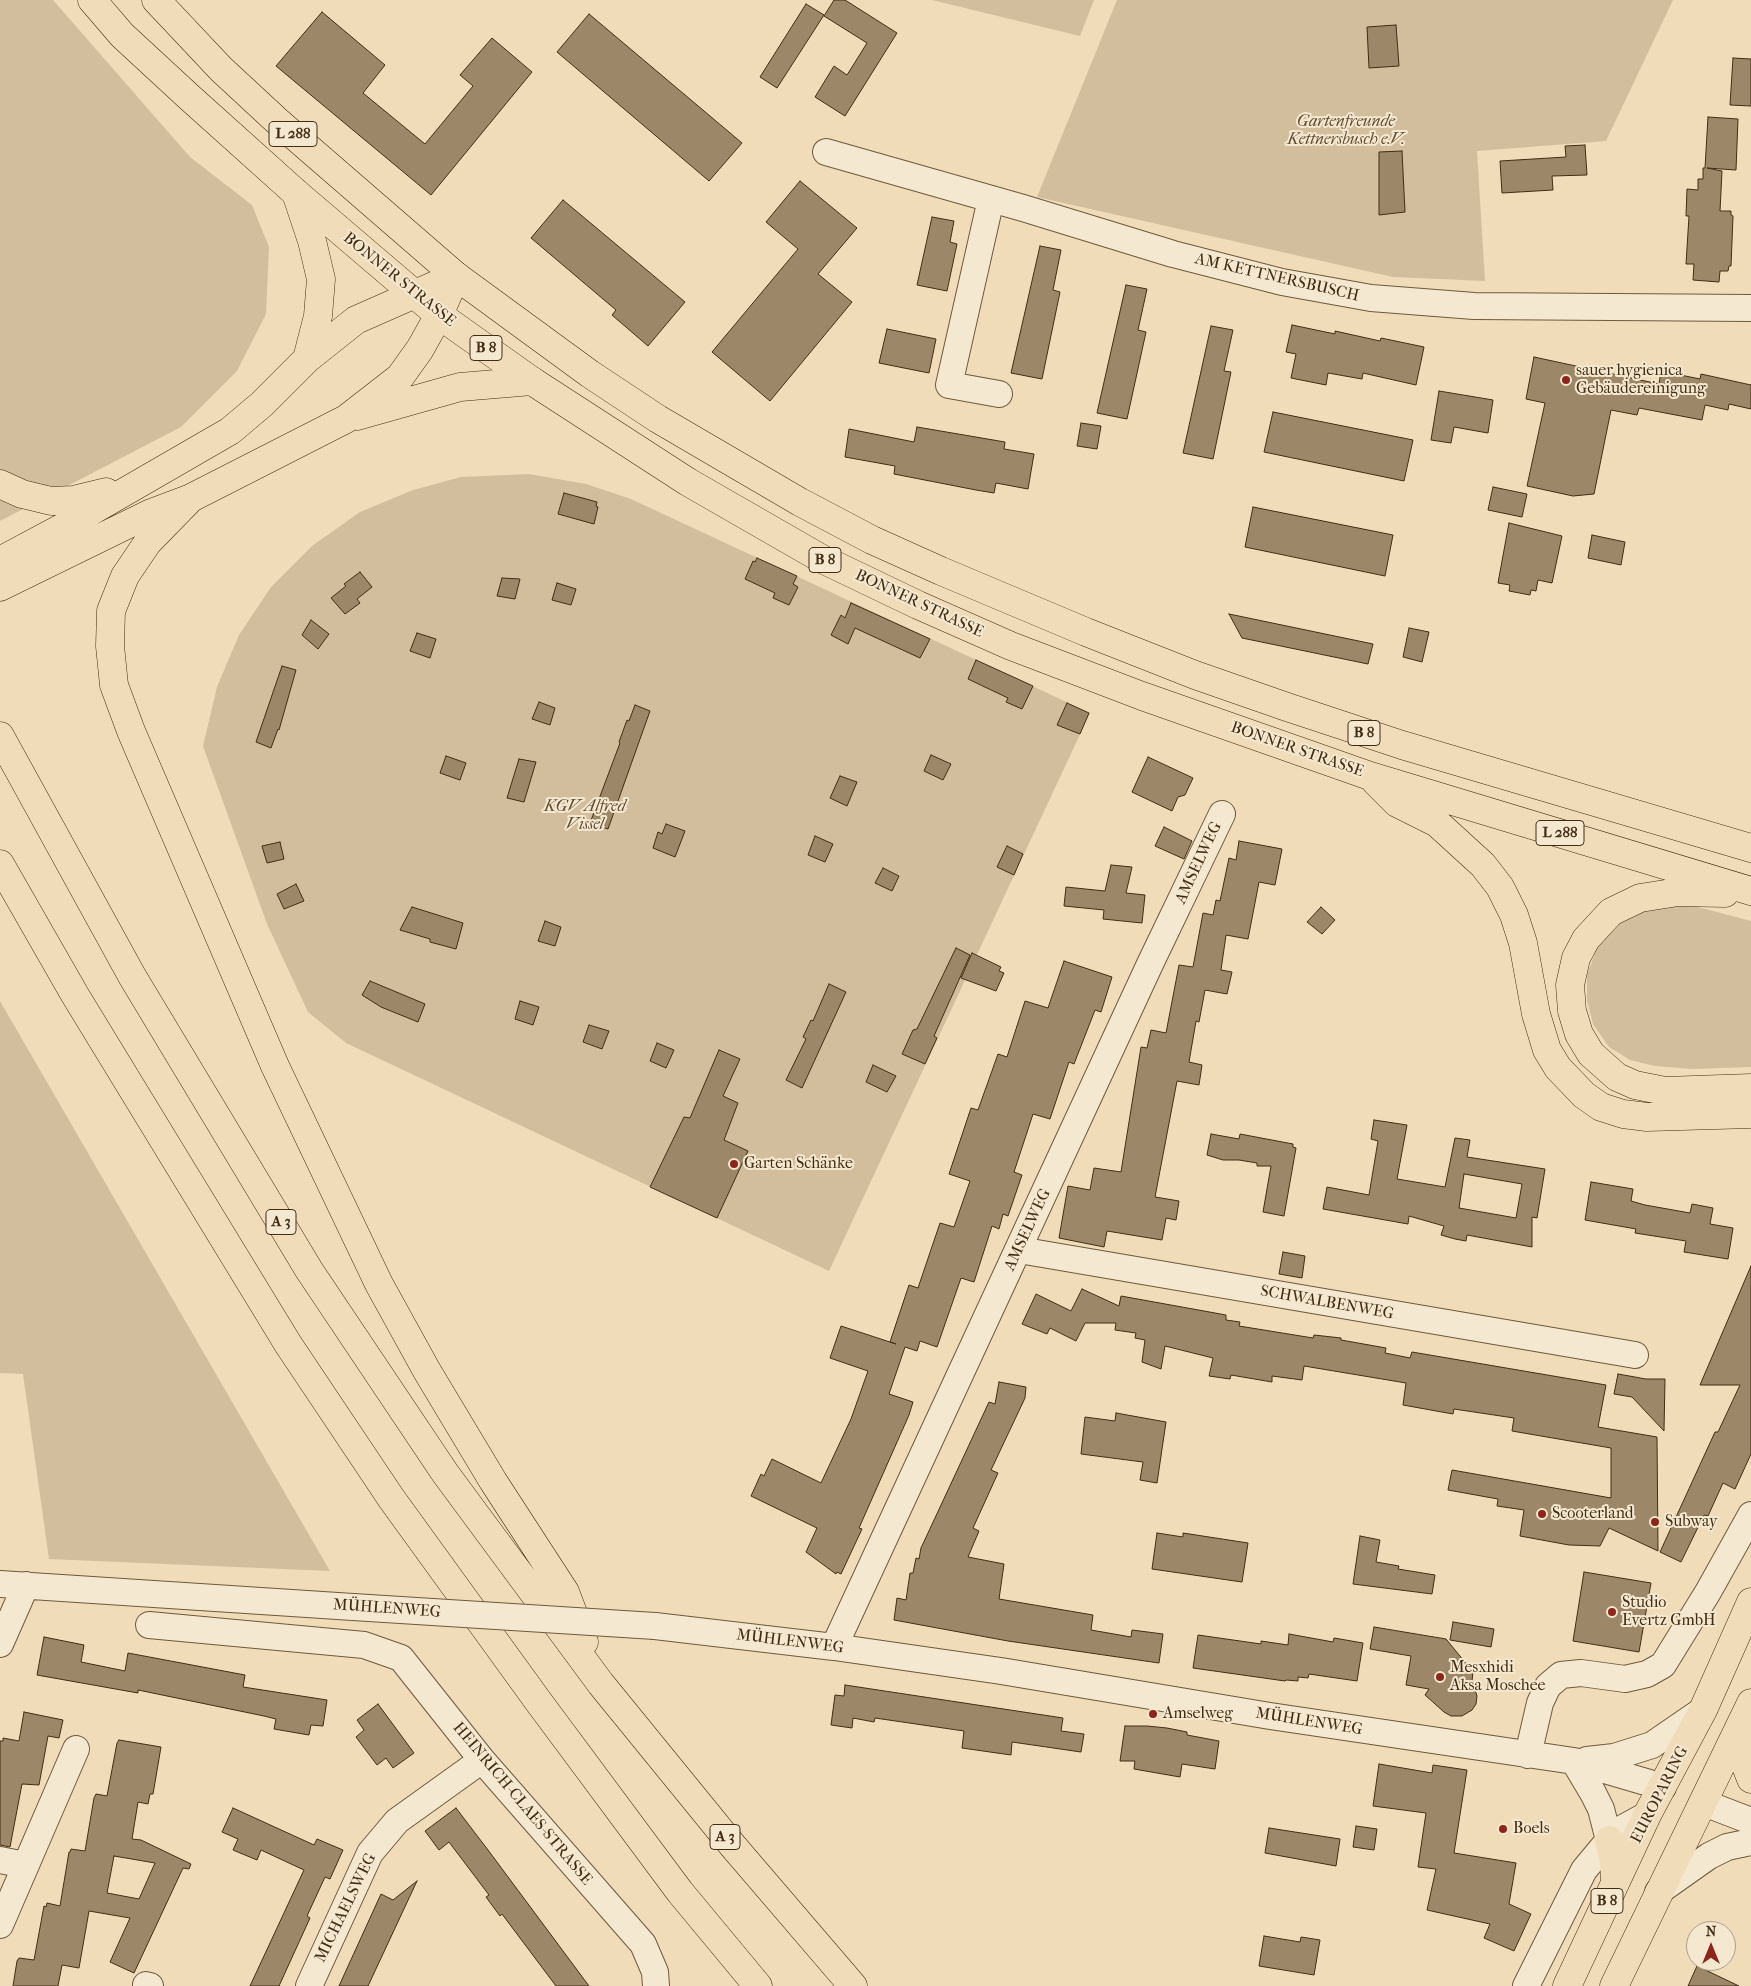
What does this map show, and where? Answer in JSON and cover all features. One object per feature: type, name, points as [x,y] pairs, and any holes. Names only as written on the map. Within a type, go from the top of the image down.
[{"type":"main road","name":"BONNER STRASSE","points":[[92,0],[122,34],[188,96],[296,194],[413,295],[532,380],[697,487],[822,559],[918,605],[1011,646],[1142,696],[1370,776],[1751,892]]},
{"type":"main road","name":"L 288","points":[[156,0],[221,69],[447,268]]},
{"type":"main road","points":[[296,194],[312,241],[321,279],[318,316],[306,359]]},
{"type":"main road","points":[[2,573],[141,482],[230,431],[262,404],[306,359],[356,320],[413,295],[447,268]]},
{"type":"main road","points":[[2,573],[192,498],[346,419],[400,377],[420,349],[440,315],[447,268]]},
{"type":"main road","name":"B 8","points":[[447,268],[590,374],[666,424],[800,502],[872,540],[941,571],[1194,675],[1287,708],[1402,745],[1751,848]]},
{"type":"main road","points":[[346,419],[460,387],[532,380]]},
{"type":"main road","points":[[0,484],[22,494],[51,501],[73,500],[141,482]]},
{"type":"main road","points":[[192,498],[148,542],[125,576],[112,611],[110,646],[114,685],[131,732],[267,1048],[379,1284],[426,1371],[493,1481],[565,1592],[601,1684]]},
{"type":"main road","name":"A 3","points":[[0,736],[132,976],[309,1270],[444,1473],[601,1684],[733,1846],[853,1986]]},
{"type":"main road","name":"B 8","points":[[1370,776],[1397,803],[1437,823],[1483,865],[1500,887],[1514,915],[1523,943],[1536,1014],[1547,1050],[1558,1068],[1584,1095],[1601,1108],[1623,1114],[1647,1117],[1751,1114]]},
{"type":"main road","points":[[0,864],[75,995],[283,1336],[391,1498],[538,1701],[680,1892],[758,1986]]},
{"type":"main road","points":[[1751,892],[1678,892],[1640,898],[1611,912],[1586,939],[1576,958],[1570,985],[1572,1010],[1579,1034],[1591,1054],[1617,1077],[1636,1085],[1665,1091],[1751,1088]]},
{"type":"main road","name":"EUROPARING","points":[[1567,1986],[1647,1815],[1703,1710],[1751,1602]]},
{"type":"main road","name":"B 8","points":[[1614,1986],[1751,1703]]},
{"type":"main road","points":[[1738,1730],[1742,1756],[1751,1779]]},
{"type":"main road","points":[[1663,1786],[1704,1803]]},
{"type":"main road","points":[[1609,1840],[1614,1861],[1615,1884]]},
{"type":"street","name":"AM KETTNERSBUSCH","points":[[826,152],[1200,261],[1282,282],[1371,298],[1474,306],[1751,308]]},
{"type":"street","points":[[991,199],[949,385],[999,394]]},
{"type":"street","name":"AMSELWEG","points":[[834,1647],[1222,814]]},
{"type":"street","name":"SCHWALBENWEG","points":[[1019,1250],[1636,1355]]},
{"type":"street","points":[[1528,1755],[1540,1703],[1548,1686],[1561,1675],[1581,1673],[1625,1678],[1647,1674],[1664,1665],[1751,1515]]},
{"type":"street","name":"MÜHLENWEG","points":[[0,1584],[655,1626],[834,1647],[1001,1671],[1260,1714],[1574,1761],[1663,1786]]},
{"type":"street","points":[[0,1644],[26,1585]]},
{"type":"street","name":"HEINRICH-CLAES-STRASSE","points":[[149,1625],[364,1646],[401,1658],[482,1760],[643,1944],[655,1972],[656,1986]]},
{"type":"street","name":"MÜHLENWEG","points":[[1574,1761],[1614,1757],[1652,1745],[1703,1710]]},
{"type":"street","points":[[0,1925],[12,1863],[76,1749]]},
{"type":"street","name":"MICHAELSWEG","points":[[309,1986],[370,1853],[397,1821],[482,1760]]},
{"type":"street","points":[[1574,1761],[1601,1809],[1609,1840]]},
{"type":"street","points":[[1704,1803],[1751,1821]]},
{"type":"street","points":[[1526,1986],[1584,1870],[1609,1840],[1622,1828],[1647,1815]]},
{"type":"street","points":[[1658,1892],[1726,1847],[1751,1842]]},
{"type":"green space","points":[[0,0],[53,0],[190,157],[252,205],[269,247],[266,314],[237,371],[181,427],[0,521]]},
{"type":"green space","points":[[932,0],[1094,0],[1080,36]]},
{"type":"green space","name":"Gartenfreunde Kettnersbusch e.V.","points":[[1117,0],[1673,0],[1606,141],[1477,151],[1485,281],[1393,277],[1037,197]]},
{"type":"green space","name":"KGV Alfred Vissel","points":[[529,474],[586,484],[631,499],[1090,713],[829,1271],[346,1043],[308,1012],[267,924],[203,746],[217,687],[239,635],[271,587],[312,546],[360,512],[413,490],[461,477]]},
{"type":"green space","points":[[1679,902],[1751,921],[1751,1067],[1692,1069],[1655,1066],[1630,1060],[1609,1047],[1593,1024],[1587,1000],[1587,975],[1597,948],[1628,915]]},
{"type":"green space","points":[[0,1001],[330,1571],[49,1559],[23,1374],[0,1373]]},
{"type":"building","points":[[834,0],[845,0],[897,33],[845,116],[815,97],[834,66],[847,75],[867,43],[824,16]]},
{"type":"building","points":[[806,4],[824,15],[777,88],[760,77]]},
{"type":"building","points":[[322,12],[385,65],[363,93],[425,144],[473,86],[460,75],[492,38],[532,72],[431,195],[276,66]]},
{"type":"building","points":[[589,14],[742,143],[709,181],[557,52]]},
{"type":"building","points":[[1396,25],[1399,66],[1369,68],[1367,27]]},
{"type":"building","points":[[1733,58],[1751,59],[1751,106],[1730,105]]},
{"type":"building","points":[[1708,117],[1738,119],[1736,170],[1707,168],[1722,171],[1720,211],[1731,211],[1733,216],[1731,266],[1729,266],[1728,271],[1720,271],[1719,282],[1693,280],[1694,264],[1686,264],[1689,216],[1686,216],[1687,189],[1698,190],[1698,179],[1703,179]]},
{"type":"building","points":[[1585,145],[1587,175],[1552,176],[1553,190],[1502,193],[1500,161],[1566,157],[1565,146]]},
{"type":"building","points":[[1402,151],[1405,212],[1379,215],[1379,152]]},
{"type":"building","points":[[800,181],[857,228],[818,274],[852,302],[770,401],[712,352],[798,249],[766,222]]},
{"type":"building","points":[[563,200],[685,302],[648,346],[612,315],[616,310],[531,238]]},
{"type":"building","points":[[932,217],[954,221],[950,242],[957,244],[947,291],[917,285]]},
{"type":"building","points":[[1040,246],[1061,250],[1053,290],[1060,292],[1042,379],[1011,373]]},
{"type":"building","points":[[1126,285],[1147,289],[1138,330],[1146,332],[1127,419],[1097,413]]},
{"type":"building","points":[[1292,325],[1335,334],[1335,331],[1380,341],[1381,338],[1424,347],[1416,385],[1363,373],[1362,379],[1328,373],[1326,385],[1291,378],[1296,354],[1286,352]]},
{"type":"building","points":[[1211,326],[1233,330],[1224,371],[1231,372],[1213,459],[1183,453]]},
{"type":"building","points":[[887,329],[936,339],[929,373],[879,363]]},
{"type":"building","points":[[1534,357],[1659,384],[1661,371],[1700,379],[1701,374],[1751,385],[1751,409],[1729,404],[1728,410],[1705,405],[1702,420],[1639,408],[1637,415],[1611,410],[1594,494],[1573,496],[1527,486],[1545,403],[1526,399]]},
{"type":"building","points":[[1439,391],[1493,400],[1488,433],[1454,427],[1451,443],[1431,440]]},
{"type":"building","points":[[1273,412],[1413,440],[1404,481],[1264,452]]},
{"type":"building","points":[[1081,423],[1101,426],[1097,449],[1077,446]]},
{"type":"building","points":[[917,427],[1005,442],[1004,449],[1034,454],[1028,489],[996,483],[994,493],[976,490],[894,474],[895,466],[845,457],[849,429],[914,442]]},
{"type":"building","points":[[1493,487],[1527,494],[1522,517],[1488,510]]},
{"type":"building","points":[[564,493],[597,502],[596,506],[598,507],[594,524],[558,514]]},
{"type":"building","points":[[1253,507],[1393,535],[1385,576],[1245,547]]},
{"type":"building","points":[[1509,523],[1562,536],[1552,583],[1538,580],[1536,591],[1531,590],[1530,595],[1509,591],[1510,585],[1498,583]]},
{"type":"building","points":[[1592,535],[1625,542],[1621,565],[1588,558]]},
{"type":"building","points":[[757,558],[797,576],[793,584],[798,587],[789,605],[773,598],[775,593],[745,579],[753,561],[755,562]]},
{"type":"building","points":[[360,572],[372,587],[357,599],[360,603],[345,614],[331,598],[346,586],[344,584]]},
{"type":"building","points":[[502,578],[520,579],[515,599],[497,596]]},
{"type":"building","points":[[557,583],[576,589],[571,605],[552,600]]},
{"type":"building","points":[[851,603],[930,639],[920,658],[855,628],[848,644],[831,635],[841,615],[845,618]]},
{"type":"building","points":[[1229,614],[1373,644],[1368,664],[1242,638]]},
{"type":"building","points":[[311,620],[329,634],[318,649],[302,635]]},
{"type":"building","points":[[1409,628],[1429,632],[1422,662],[1403,657]]},
{"type":"building","points":[[417,633],[436,639],[430,658],[410,651]]},
{"type":"building","points":[[976,660],[1033,686],[1022,709],[1006,702],[1008,698],[968,679]]},
{"type":"building","points":[[282,666],[296,670],[279,730],[271,748],[256,742]]},
{"type":"building","points":[[539,702],[555,708],[550,725],[532,719]]},
{"type":"building","points":[[1067,703],[1089,713],[1080,734],[1057,725]]},
{"type":"building","points":[[635,705],[650,711],[608,829],[590,823],[627,720],[629,721]]},
{"type":"building","points":[[931,755],[951,764],[943,780],[924,771]]},
{"type":"building","points":[[446,756],[466,763],[460,780],[440,773]]},
{"type":"building","points":[[1148,757],[1193,778],[1185,795],[1178,797],[1172,811],[1132,792]]},
{"type":"building","points":[[519,759],[536,762],[524,802],[507,798]]},
{"type":"building","points":[[840,776],[857,782],[847,806],[830,798]]},
{"type":"building","points":[[666,824],[685,831],[675,857],[653,848],[658,832],[662,834]]},
{"type":"building","points":[[1164,827],[1192,841],[1184,859],[1155,846]]},
{"type":"building","points":[[815,836],[833,844],[825,862],[808,855]]},
{"type":"building","points":[[1239,841],[1282,849],[1275,885],[1259,882],[1248,939],[1226,935],[1221,970],[1232,972],[1227,994],[1205,990],[1199,1022],[1196,1021],[1189,1062],[1202,1065],[1199,1085],[1177,1081],[1155,1197],[1179,1201],[1176,1220],[1166,1218],[1162,1240],[1107,1231],[1104,1247],[1059,1238],[1068,1186],[1090,1190],[1094,1168],[1121,1172],[1141,1047],[1147,1048],[1151,1030],[1166,1033],[1179,965],[1193,967],[1203,913],[1213,915],[1216,900],[1220,901],[1229,858],[1236,860]]},
{"type":"building","points":[[280,842],[284,859],[267,863],[262,846]]},
{"type":"building","points":[[1007,846],[1023,854],[1014,875],[997,867]]},
{"type":"building","points":[[1111,865],[1132,867],[1126,893],[1145,895],[1142,923],[1103,919],[1104,910],[1064,906],[1066,887],[1105,891]]},
{"type":"building","points":[[883,868],[899,876],[892,891],[875,883]]},
{"type":"building","points":[[296,884],[304,901],[284,909],[277,894]]},
{"type":"building","points":[[412,907],[463,923],[456,949],[430,942],[430,939],[400,930]]},
{"type":"building","points":[[1321,907],[1335,920],[1322,934],[1307,922]]},
{"type":"building","points":[[545,921],[561,927],[555,946],[538,941]]},
{"type":"building","points":[[956,948],[970,955],[934,1036],[937,1038],[925,1064],[902,1054],[913,1030],[917,1029]]},
{"type":"building","points":[[972,953],[1001,967],[999,971],[1004,973],[996,991],[961,978]]},
{"type":"building","points":[[1064,961],[1112,977],[1101,1012],[1095,1010],[1074,1064],[1069,1062],[1050,1119],[1033,1114],[1014,1172],[1022,1175],[1008,1216],[1003,1214],[999,1229],[992,1226],[974,1282],[961,1278],[937,1347],[920,1341],[917,1351],[905,1347],[889,1394],[913,1402],[859,1528],[862,1529],[841,1574],[837,1572],[836,1574],[806,1552],[817,1528],[751,1496],[761,1474],[764,1476],[772,1459],[821,1483],[851,1419],[868,1371],[830,1358],[841,1326],[896,1344],[890,1342],[909,1285],[918,1288],[940,1223],[954,1227],[970,1181],[949,1174],[971,1108],[978,1110],[998,1054],[1007,1057],[1025,1001],[1048,1008]]},
{"type":"building","points":[[370,981],[425,1004],[418,1022],[381,1007],[362,995]]},
{"type":"building","points":[[829,984],[846,992],[802,1088],[786,1080],[806,1039],[803,1037],[811,1020],[813,1021]]},
{"type":"building","points":[[520,1001],[539,1007],[533,1025],[515,1019]]},
{"type":"building","points":[[589,1025],[609,1031],[602,1049],[583,1042]]},
{"type":"building","points":[[657,1043],[674,1050],[666,1068],[650,1061]]},
{"type":"building","points":[[719,1050],[740,1059],[723,1096],[738,1103],[724,1140],[748,1151],[717,1218],[650,1187],[684,1117],[690,1118]]},
{"type":"building","points":[[873,1065],[896,1076],[887,1092],[866,1082]]},
{"type":"building","points":[[1374,1120],[1407,1125],[1397,1179],[1445,1187],[1455,1138],[1470,1140],[1467,1157],[1545,1169],[1537,1218],[1532,1217],[1532,1247],[1467,1235],[1466,1241],[1455,1239],[1441,1235],[1444,1226],[1409,1216],[1408,1224],[1323,1209],[1327,1187],[1369,1195],[1378,1141],[1371,1139]],"holes":[[[1464,1174],[1522,1184],[1516,1218],[1459,1208]]]},
{"type":"building","points":[[1211,1134],[1239,1139],[1240,1134],[1293,1144],[1293,1147],[1296,1148],[1284,1216],[1263,1212],[1271,1166],[1257,1166],[1257,1163],[1223,1160],[1207,1155]]},
{"type":"building","points":[[1591,1182],[1633,1189],[1631,1201],[1645,1205],[1690,1213],[1692,1204],[1713,1208],[1710,1224],[1733,1228],[1728,1259],[1684,1252],[1686,1241],[1635,1233],[1636,1229],[1585,1220]]},
{"type":"building","points":[[1283,1252],[1305,1256],[1302,1278],[1279,1274]]},
{"type":"building","points":[[1751,1266],[1751,1454],[1735,1489],[1723,1483],[1708,1516],[1704,1515],[1681,1562],[1660,1552],[1715,1432],[1718,1432],[1740,1385],[1700,1385]]},
{"type":"building","points":[[1082,1289],[1119,1306],[1121,1296],[1226,1315],[1226,1320],[1240,1322],[1239,1326],[1313,1338],[1314,1335],[1341,1338],[1341,1340],[1386,1348],[1385,1353],[1410,1358],[1412,1352],[1606,1385],[1598,1427],[1657,1437],[1658,1551],[1609,1528],[1600,1546],[1569,1545],[1520,1536],[1524,1510],[1497,1506],[1498,1499],[1448,1490],[1452,1470],[1611,1498],[1611,1448],[1512,1431],[1514,1418],[1454,1409],[1453,1414],[1403,1405],[1406,1383],[1304,1366],[1302,1380],[1272,1376],[1272,1382],[1231,1375],[1230,1379],[1209,1376],[1213,1358],[1165,1346],[1161,1369],[1142,1362],[1145,1340],[1135,1338],[1136,1333],[1115,1330],[1116,1323],[1085,1323],[1076,1341],[1050,1328],[1047,1334],[1022,1324],[1036,1294],[1071,1311]]},
{"type":"building","points":[[1618,1374],[1646,1379],[1665,1379],[1664,1431],[1632,1397],[1614,1394]]},
{"type":"building","points":[[999,1382],[1026,1387],[1025,1398],[991,1470],[998,1473],[973,1528],[979,1531],[968,1557],[1004,1564],[999,1599],[1093,1615],[1091,1630],[1131,1637],[1132,1630],[1163,1634],[1159,1663],[1008,1641],[894,1620],[897,1598],[906,1600],[910,1573],[913,1573],[916,1558],[919,1559],[921,1548],[989,1402],[995,1404]]},
{"type":"building","points":[[1116,1413],[1166,1422],[1157,1483],[1140,1480],[1143,1462],[1081,1454],[1085,1417],[1115,1421]]},
{"type":"building","points":[[1157,1533],[1183,1537],[1183,1533],[1248,1543],[1242,1582],[1152,1569]]},
{"type":"building","points":[[1360,1536],[1380,1540],[1376,1562],[1399,1566],[1398,1569],[1435,1575],[1432,1594],[1353,1584]]},
{"type":"building","points":[[1584,1572],[1651,1583],[1639,1652],[1573,1641]]},
{"type":"building","points":[[1453,1622],[1494,1629],[1491,1647],[1450,1640]]},
{"type":"building","name":"Mesxhidi Aksa Moschee","points":[[1374,1627],[1446,1639],[1473,1672],[1472,1681],[1477,1696],[1476,1704],[1472,1710],[1462,1716],[1451,1716],[1425,1695],[1429,1689],[1406,1685],[1411,1656],[1370,1649]]},
{"type":"building","points":[[1289,1634],[1333,1642],[1334,1638],[1363,1643],[1357,1681],[1309,1674],[1308,1678],[1298,1677],[1298,1681],[1285,1681],[1193,1668],[1198,1635],[1261,1644],[1261,1641],[1288,1645]]},
{"type":"building","points":[[44,1637],[84,1645],[81,1662],[125,1671],[128,1653],[245,1675],[243,1687],[327,1700],[323,1726],[311,1725],[309,1735],[274,1729],[276,1719],[264,1716],[138,1690],[138,1693],[37,1675]]},
{"type":"building","points":[[845,1685],[1063,1718],[1061,1731],[1084,1734],[1081,1752],[1012,1742],[1011,1755],[962,1748],[964,1731],[875,1718],[874,1722],[853,1718],[852,1728],[831,1725],[835,1695],[844,1696]]},
{"type":"building","points":[[378,1704],[414,1753],[393,1768],[386,1758],[377,1765],[356,1737],[364,1730],[357,1720]]},
{"type":"building","points":[[24,1712],[63,1720],[59,1738],[48,1736],[39,1785],[22,1784],[10,1847],[0,1845],[0,1741],[3,1741],[3,1738],[19,1741]]},
{"type":"building","points":[[1125,1726],[1167,1728],[1187,1732],[1187,1735],[1219,1741],[1215,1769],[1182,1764],[1180,1777],[1134,1769],[1135,1761],[1120,1761]]},
{"type":"building","points":[[119,1740],[161,1747],[153,1794],[150,1794],[148,1804],[138,1802],[132,1839],[141,1840],[191,1864],[189,1869],[183,1868],[134,1973],[110,1962],[130,1918],[89,1911],[79,1968],[62,1965],[58,1986],[13,1986],[19,1958],[34,1960],[44,1906],[46,1907],[47,1903],[60,1906],[69,1852],[71,1849],[85,1851],[94,1798],[96,1794],[107,1796]],"holes":[[[114,1856],[155,1863],[139,1899],[107,1893]]]},
{"type":"building","points":[[1379,1764],[1432,1773],[1433,1765],[1467,1770],[1454,1853],[1516,1863],[1509,1904],[1531,1914],[1514,1951],[1484,1938],[1490,1924],[1427,1910],[1436,1869],[1418,1867],[1426,1813],[1373,1806]]},
{"type":"building","points":[[233,1808],[314,1845],[317,1839],[343,1850],[330,1879],[325,1877],[307,1916],[310,1918],[279,1986],[250,1986],[304,1870],[261,1850],[257,1860],[233,1850],[238,1839],[222,1832]]},
{"type":"building","points":[[456,1808],[589,1986],[556,1986],[502,1914],[500,1916],[486,1897],[489,1895],[449,1842],[439,1850],[425,1831]]},
{"type":"building","points":[[1356,1826],[1377,1829],[1374,1850],[1353,1847]]},
{"type":"building","points":[[1269,1828],[1340,1839],[1336,1866],[1265,1853]]},
{"type":"building","points":[[417,1881],[368,1986],[339,1986],[381,1894],[393,1900]]},
{"type":"building","points":[[1264,1936],[1300,1942],[1301,1937],[1320,1940],[1314,1975],[1259,1966]]},
{"type":"building","points":[[1695,1971],[1708,1971],[1739,1986],[1688,1986]]},
{"type":"place","name":"sauer hygienica Gebäudereinigung","points":[[1566,380]]},
{"type":"place","name":"Garten Schänke","points":[[734,1164]]},
{"type":"place","name":"Scooterland","points":[[1542,1514]]},
{"type":"place","name":"Subway","points":[[1655,1522]]},
{"type":"place","name":"Studio Evertz GmbH","points":[[1612,1612]]},
{"type":"place","name":"Mesxhidi Aksa Moschee","points":[[1440,1677]]},
{"type":"place","name":"Amselweg","points":[[1153,1714]]},
{"type":"place","name":"Boels","points":[[1503,1829]]}]
